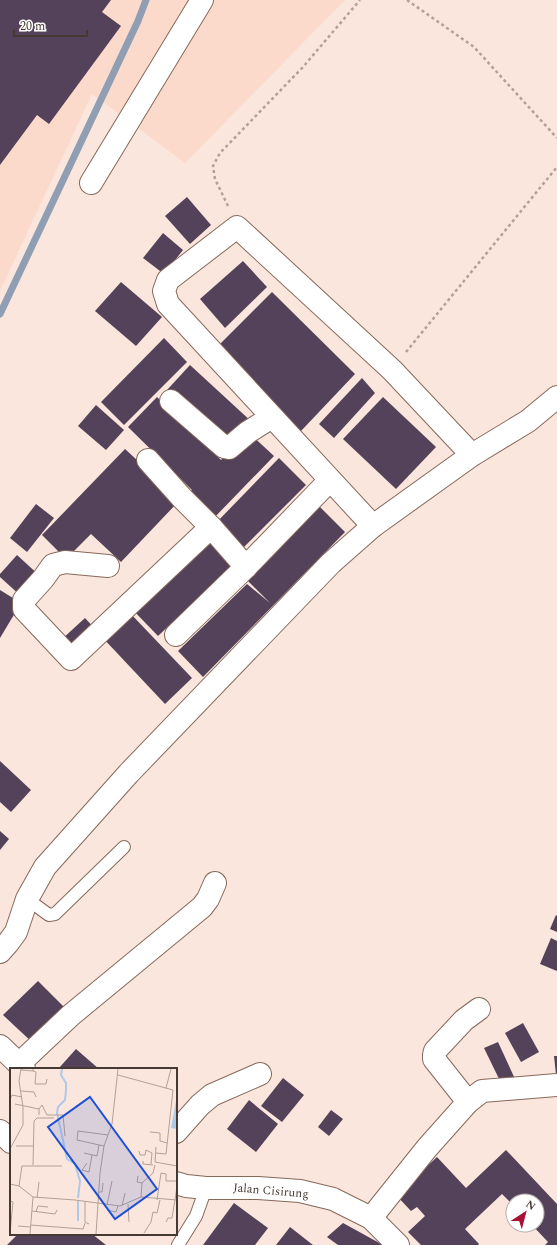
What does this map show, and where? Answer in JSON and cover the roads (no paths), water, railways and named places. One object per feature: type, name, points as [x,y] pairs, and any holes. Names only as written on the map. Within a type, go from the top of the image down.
[{"type":"street","points":[[91,183],[202,0]]},
{"type":"street","points":[[373,526],[168,304],[164,291],[168,280],[238,227],[392,370],[472,454]]},
{"type":"street","points":[[0,952],[16,932],[27,900],[45,868],[129,773],[331,563],[373,526],[472,454],[528,421],[557,397]]},
{"type":"street","points":[[171,401],[224,447],[230,448],[248,432],[272,417]]},
{"type":"street","points":[[148,460],[182,498],[211,526],[246,567]]},
{"type":"street","points":[[176,635],[246,567],[330,480]]},
{"type":"street","points":[[108,566],[65,562],[53,565],[43,579],[24,600],[24,609],[71,659],[211,526]]},
{"type":"street","points":[[0,1046],[22,1066],[70,1015],[202,907],[208,899],[215,882]]},
{"type":"street","points":[[468,1102],[434,1059],[434,1055],[435,1051],[453,1031],[479,1009]]},
{"type":"street","points":[[177,1131],[200,1105],[212,1095],[260,1074]]},
{"type":"street","points":[[371,1218],[427,1148],[468,1102],[482,1091],[557,1085]]},
{"type":"street","points":[[0,1131],[10,1141]]},
{"type":"street","name":"Jalan Cisirung","points":[[177,1183],[186,1186],[206,1188],[258,1188],[300,1191],[333,1198],[371,1218],[398,1245]]},
{"type":"lane","points":[[27,900],[49,915],[54,914],[124,847]]},
{"type":"lane","points":[[178,1245],[196,1216],[206,1188]]},
{"type":"waterway","points":[[0,314],[138,21],[146,0]]}]
